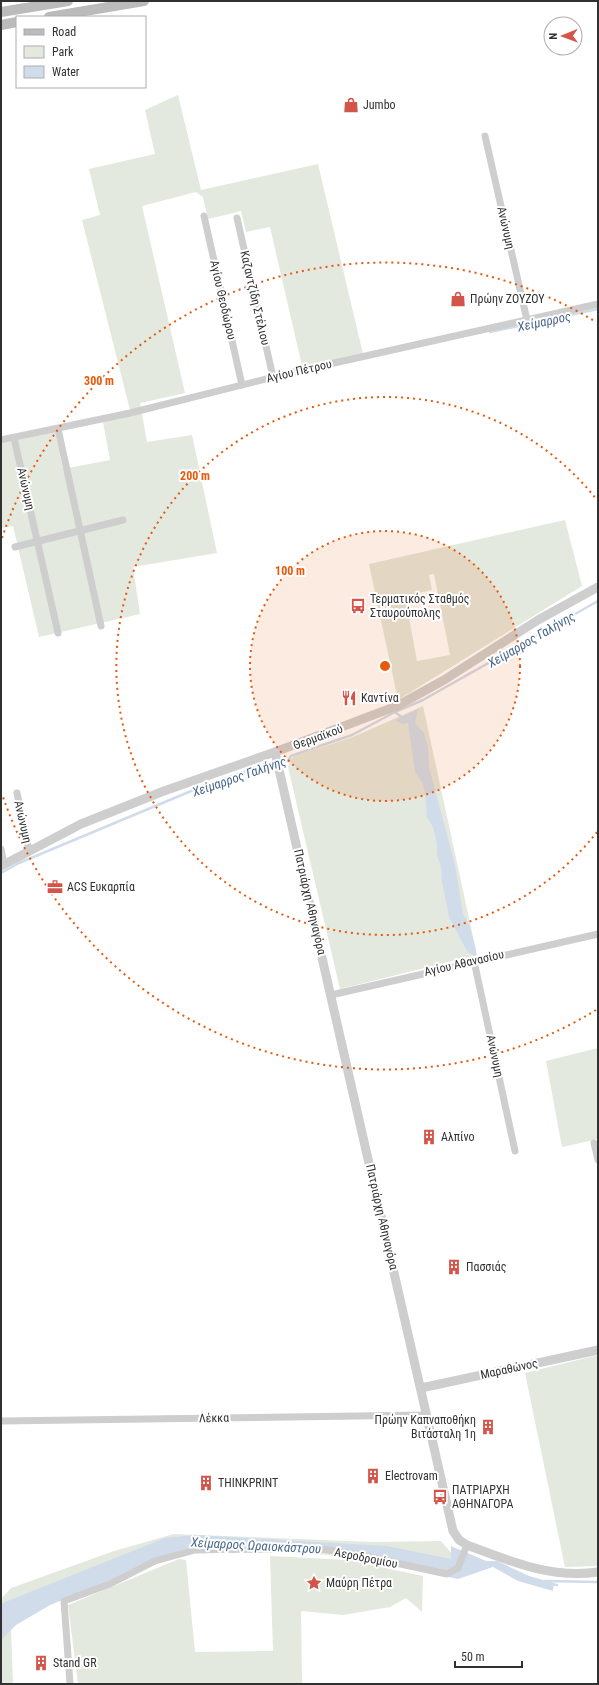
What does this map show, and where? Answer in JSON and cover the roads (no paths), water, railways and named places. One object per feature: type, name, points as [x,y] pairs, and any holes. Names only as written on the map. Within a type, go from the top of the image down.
[{"type":"main road","points":[[1,12],[24,5],[68,1]]},
{"type":"main road","points":[[55,16],[144,1]]},
{"type":"main road","points":[[1,25],[16,22]]},
{"type":"street","name":"Ανώνυμη","points":[[485,136],[527,320]]},
{"type":"street","name":"Αγίου Θεοδώρου","points":[[204,216],[242,385]]},
{"type":"street","name":"Καζαντζίδη Στέλιου","points":[[237,218],[273,377]]},
{"type":"street","name":"Αγίου Πέτρου","points":[[1,440],[58,429],[177,402],[273,377],[598,304]]},
{"type":"street","points":[[58,429],[101,626]]},
{"type":"street","name":"Ανώνυμη","points":[[14,438],[58,633]]},
{"type":"street","points":[[15,547],[123,520]]},
{"type":"street","name":"Θερμαϊκού","points":[[3,866],[65,831],[94,819],[164,791],[375,715],[414,697],[444,680],[543,617],[598,587]]},
{"type":"street","name":"Πατριάρχη Αθηναγόρα","points":[[275,752],[453,1531],[459,1540],[467,1544],[549,1572],[567,1574],[598,1572]]},
{"type":"street","name":"Ανώνυμη","points":[[17,793],[29,851]]},
{"type":"street","points":[[1,849],[3,866]]},
{"type":"street","name":"Αγίου Αθανασίου","points":[[331,995],[474,961],[598,934]]},
{"type":"street","name":"Ανώνυμη","points":[[474,961],[515,1151]]},
{"type":"street","points":[[594,1143],[598,1160]]},
{"type":"street","name":"Μαραθώνος","points":[[421,1388],[598,1350]]},
{"type":"street","name":"Λέκκα","points":[[1,1421],[427,1415]]},
{"type":"street","name":"Αεροδρομίου","points":[[70,1684],[64,1602],[110,1584],[155,1561],[195,1550],[275,1548],[321,1549],[359,1555],[447,1574],[453,1572],[461,1563],[467,1544]]},
{"type":"water","points":[[418,709],[415,723],[424,733],[428,746],[429,767],[455,865],[463,914],[470,927],[476,950],[476,957],[467,951],[449,917],[442,882],[441,866],[437,855],[437,843],[433,827],[427,817],[423,784],[415,772],[408,723],[402,724],[395,720]]},
{"type":"water","points":[[196,1535],[387,1546],[451,1559],[451,1546],[486,1561],[497,1561],[529,1576],[554,1583],[553,1591],[518,1581],[493,1567],[458,1579],[332,1553],[179,1553],[50,1605],[16,1625],[1,1640],[1,1605],[5,1602],[165,1538]]},
{"type":"waterway","name":"Χείμαρρος","points":[[490,332],[598,309]]},
{"type":"waterway","name":"Χείμαρρος Γαλήνης","points":[[1,873],[19,863],[208,784],[270,763],[288,761],[291,756],[352,735],[395,712],[423,700],[598,601]]},
{"type":"waterway","points":[[395,712],[404,719]]},
{"type":"waterway","name":"Χείμαρρος Ωραιοκάστρου","points":[[545,1581],[598,1582]]},
{"type":"waterway","name":"Χείμαρρος Ωραιοκάστρου","points":[[551,1584],[557,1585]]},
{"type":"place","name":"Jumbo","points":[[351,105]]},
{"type":"place","name":"Πρώην ΖΟΥΖΟΥ","points":[[458,299]]},
{"type":"place","name":"Τερματικός Σταθμός Σταυρούπολης","points":[[358,606]]},
{"type":"place","name":"Καντίνα","points":[[349,698]]},
{"type":"place","name":"ACS Ευκαρπία","points":[[55,887]]},
{"type":"place","name":"Αλπίνο","points":[[429,1137]]},
{"type":"place","name":"Πασσιάς","points":[[454,1267]]},
{"type":"place","name":"Πρώην Καπναποθήκη Βιτάσταλη 1η","points":[[488,1427]]},
{"type":"place","name":"Electrovam","points":[[373,1476]]},
{"type":"place","name":"THINKPRINT","points":[[206,1483]]},
{"type":"place","name":"ΠΑΤΡΙΑΡΧΗ ΑΘΗΝΑΓΟΡΑ","points":[[440,1497]]},
{"type":"place","name":"Μαύρη Πέτρα","points":[[314,1583]]},
{"type":"place","name":"Stand GR","points":[[41,1663]]}]
